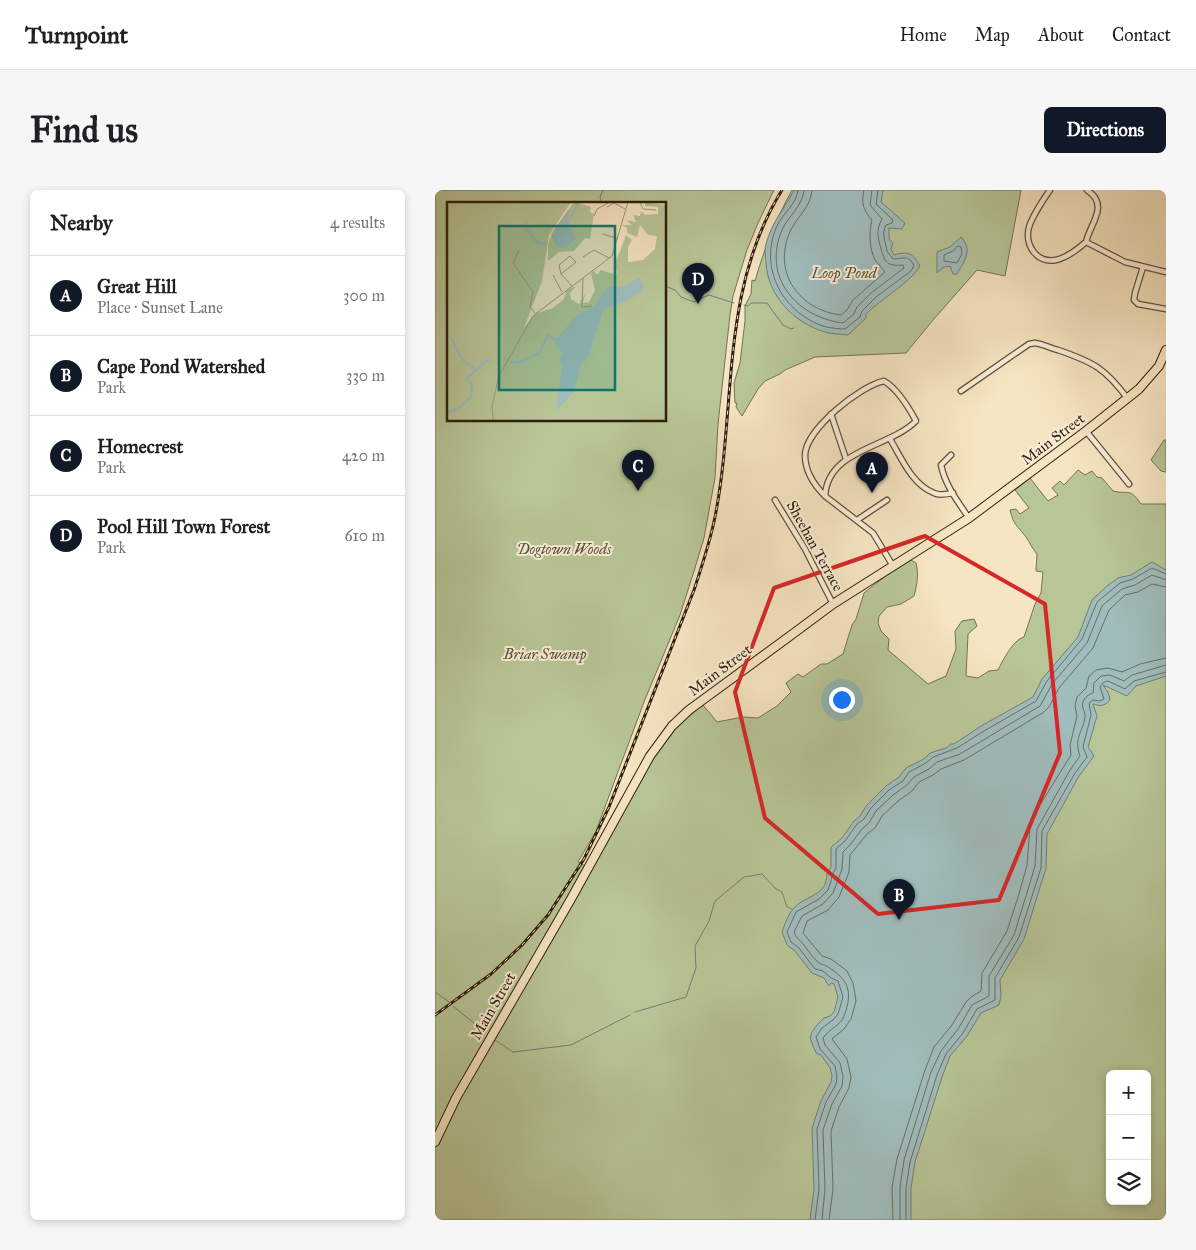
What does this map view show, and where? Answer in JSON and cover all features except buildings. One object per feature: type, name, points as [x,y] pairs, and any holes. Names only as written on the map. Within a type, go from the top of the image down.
[{"type":"main road","name":"Main Street","points":[[435,1142],[456,1098],[571,899],[650,756],[672,726],[689,710],[833,604],[969,518],[1086,431],[1128,399],[1146,381],[1159,366],[1166,350]]},
{"type":"street","points":[[1050,190],[1030,224],[1027,238],[1031,249],[1039,257],[1049,261],[1062,258],[1086,242],[1098,214],[1095,198],[1087,190]]},
{"type":"street","points":[[1086,242],[1118,259],[1166,272]]},
{"type":"street","points":[[1143,267],[1134,300],[1138,304],[1166,309]]},
{"type":"street","points":[[961,391],[1029,344],[1035,343],[1079,356],[1097,366],[1108,375],[1128,399]]},
{"type":"street","points":[[825,496],[825,488],[833,472],[847,459],[890,439],[910,427],[916,421],[889,384],[884,381],[857,393],[831,414],[810,439],[805,455],[806,464],[817,488],[825,496],[845,513],[873,533],[894,567]]},
{"type":"street","points":[[831,414],[847,459]]},
{"type":"street","points":[[1086,431],[1129,484]]},
{"type":"street","points":[[890,439],[919,484],[935,494],[953,493]]},
{"type":"street","points":[[951,455],[941,465],[944,477],[969,518]]},
{"type":"street","name":"Sheehan Terrace","points":[[775,500],[805,549],[833,604]]},
{"type":"street","points":[[857,520],[887,500]]},
{"type":"highlighted area","points":[[925,536],[1045,604],[1060,753],[999,900],[878,914],[765,818],[735,692],[774,588]]},
{"type":"green space","points":[[435,190],[774,190],[747,250],[733,296],[718,424],[715,478],[704,538],[680,615],[644,702],[596,831],[578,862],[591,869],[659,747],[680,723],[703,705],[717,722],[743,717],[758,718],[777,706],[791,692],[786,683],[798,674],[803,677],[821,664],[827,664],[843,654],[864,593],[887,575],[911,560],[916,563],[917,571],[917,584],[914,596],[901,604],[887,607],[879,616],[878,623],[881,631],[889,639],[888,650],[928,684],[946,676],[956,649],[955,631],[962,621],[974,619],[977,626],[968,634],[966,676],[978,678],[989,671],[998,670],[1012,646],[1024,637],[1035,604],[1041,593],[1043,572],[1036,571],[1037,554],[1014,522],[1010,510],[1016,509],[1020,514],[1029,508],[1015,490],[1030,478],[1048,501],[1058,495],[1052,488],[1060,481],[1064,485],[1078,470],[1085,475],[1092,471],[1097,477],[1102,478],[1113,491],[1131,493],[1141,504],[1166,504],[1166,1220],[435,1220]]},
{"type":"green space","name":"Loop Pond","points":[[792,190],[1021,190],[1005,276],[977,270],[906,353],[815,357],[765,381],[742,416],[736,407],[737,403],[735,403],[734,383],[740,363],[745,306],[751,294],[752,280],[755,281],[771,234]]},
{"type":"green space","points":[[1164,440],[1166,440],[1166,472],[1161,471],[1151,460]]},
{"type":"water","name":"Loop Pond","points":[[794,190],[883,190],[881,202],[905,223],[902,229],[889,228],[889,239],[893,243],[891,249],[894,255],[910,254],[920,266],[910,278],[872,308],[866,314],[866,318],[848,335],[825,332],[803,322],[793,315],[777,297],[772,286],[768,275],[765,246],[775,222]]},
{"type":"water","points":[[961,237],[967,246],[967,255],[957,274],[953,274],[950,266],[944,267],[937,273],[937,252],[950,247]]},
{"type":"water","points":[[1152,562],[1166,570],[1166,676],[1136,686],[1127,696],[1103,685],[1108,692],[1110,700],[1102,705],[1093,704],[1097,716],[1088,747],[1094,756],[1079,776],[1047,834],[1046,868],[1024,939],[1000,980],[1001,996],[999,1005],[981,1013],[967,1036],[950,1056],[942,1077],[915,1162],[911,1188],[911,1220],[810,1220],[814,1189],[812,1128],[832,1076],[830,1068],[821,1055],[816,1053],[810,1038],[817,1025],[834,1012],[838,997],[834,984],[831,983],[829,986],[824,978],[812,973],[795,951],[787,945],[782,932],[788,916],[799,903],[824,887],[827,873],[831,867],[831,847],[842,838],[867,805],[886,786],[899,777],[906,768],[924,759],[930,753],[954,744],[981,726],[1033,697],[1042,679],[1078,637],[1092,600],[1118,578],[1131,575]]},
{"type":"waterway","points":[[601,202],[600,197],[603,190]]},
{"type":"waterway","points":[[666,286],[675,290],[681,297],[694,302],[709,295],[734,303]]},
{"type":"waterway","points":[[744,305],[767,303],[783,325],[791,329],[794,328]]},
{"type":"waterway","points":[[635,1012],[686,997],[696,968],[695,946],[709,921],[715,901],[744,877],[762,874],[775,888],[782,892],[787,907],[792,909]]},
{"type":"waterway","points":[[435,992],[449,1002]]},
{"type":"waterway","points":[[453,1006],[486,1033]]},
{"type":"waterway","points":[[495,1040],[513,1052],[571,1045],[630,1015]]},
{"type":"railway","points":[[435,1015],[491,974],[522,945],[548,915],[584,859],[609,807],[694,590],[708,545],[722,475],[733,350],[739,309],[748,269],[762,229],[782,190]]},
{"type":"place","name":"Pool Hill Town Forest","points":[[698,304]]},
{"type":"place","name":"Homecrest","points":[[638,491]]},
{"type":"place","name":"Great Hill","points":[[872,493]]},
{"type":"place","name":"Cape Pond Watershed","points":[[899,920]]},
{"type":"park label","name":"Dogtown Woods","points":[[564,549]]},
{"type":"park label","name":"Briar Swamp","points":[[545,654]]}]
